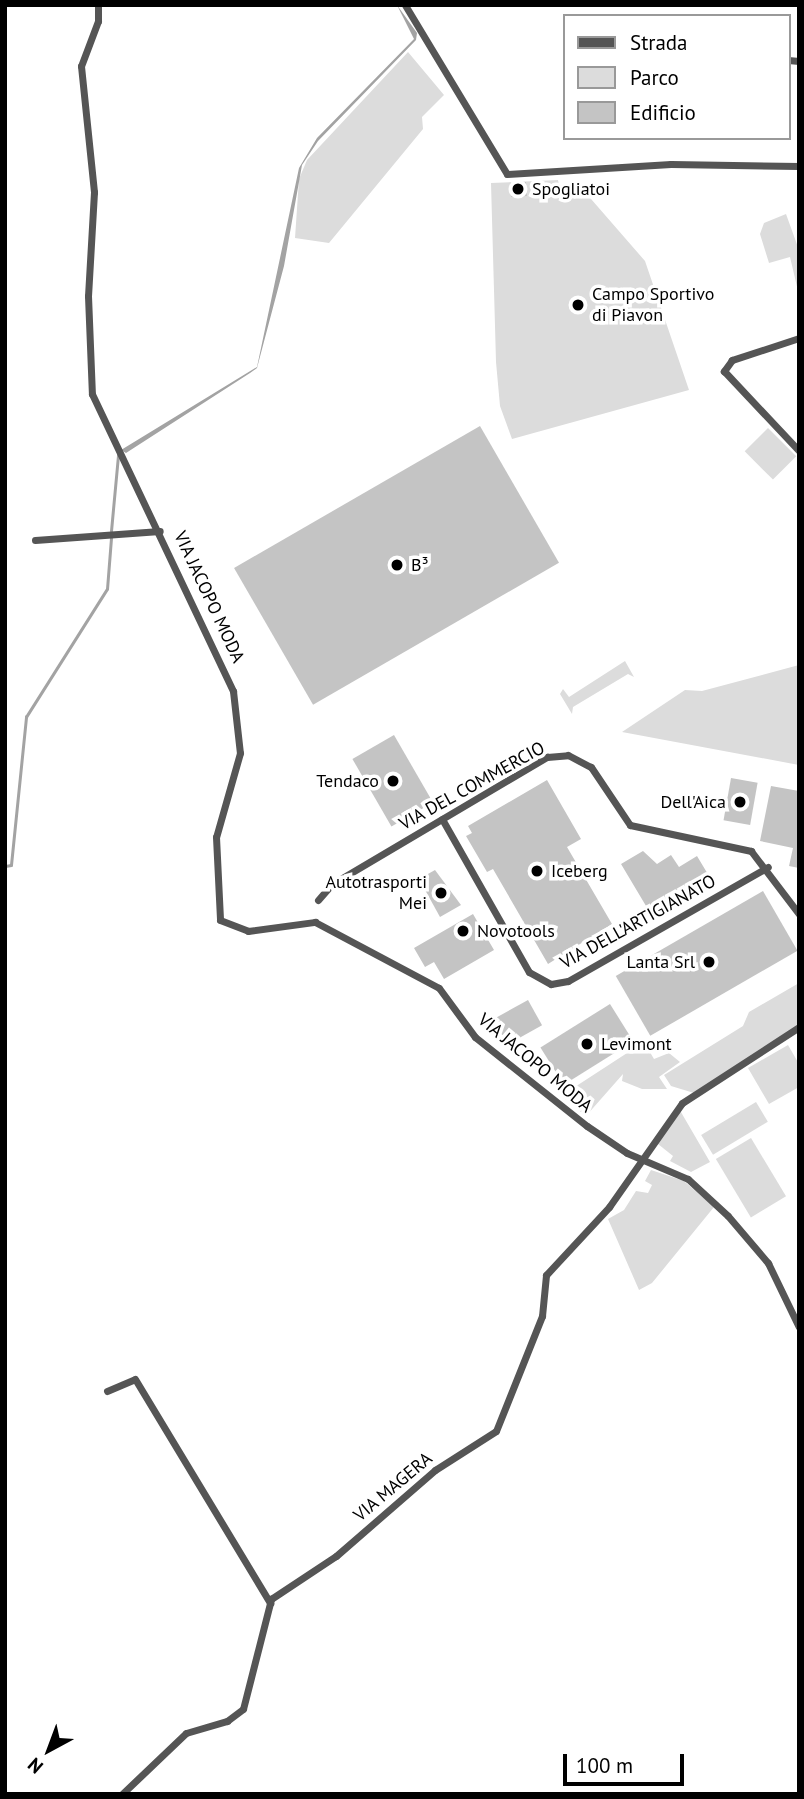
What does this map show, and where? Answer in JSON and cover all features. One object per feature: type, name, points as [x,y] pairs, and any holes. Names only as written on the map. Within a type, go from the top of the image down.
[{"type":"street","name":"VIA JACOPO MODA","points":[[98,5],[98,21],[81,66],[94,192],[88,296],[92,394],[228,675],[239,721],[235,780],[214,849],[220,920],[248,932],[315,922],[439,988],[475,1037],[602,1137],[640,1160],[688,1179],[728,1216],[768,1263],[799,1327]]},
{"type":"street","points":[[405,5],[507,174],[671,164],[799,166]]},
{"type":"street","points":[[799,338],[732,360],[724,371],[799,451]]},
{"type":"street","points":[[35,540],[160,531]]},
{"type":"street","name":"VIA DEL COMMERCIO","points":[[318,900],[332,884],[547,757],[568,755],[597,773],[630,825],[739,845],[768,867],[799,914]]},
{"type":"street","name":"VIA DELL'ARTIGIANATO","points":[[442,819],[529,972],[551,984],[568,981],[768,867]]},
{"type":"street","points":[[640,1160],[688,1098],[799,1027]]},
{"type":"street","name":"VIA MAGERA","points":[[270,1603],[336,1556],[429,1475],[496,1431],[542,1316],[546,1275],[609,1207],[640,1160]]},
{"type":"street","points":[[107,1391],[135,1378],[270,1603],[243,1709],[227,1721],[187,1733],[122,1794]]},
{"type":"green space","points":[[408,52],[444,95],[422,117],[423,129],[329,243],[295,238],[299,179],[307,160]]},
{"type":"green space","name":"Campo Sportivo di Piavon","points":[[558,180],[559,185],[578,184],[645,261],[689,390],[512,439],[500,406],[496,362],[491,183]]},
{"type":"green space","points":[[786,214],[799,250],[798,291],[790,257],[769,263],[760,234],[764,223]]},
{"type":"green space","points":[[768,428],[796,456],[773,480],[745,451]]},
{"type":"green space","points":[[625,661],[634,677],[628,674],[573,707],[572,714],[560,694],[563,689],[569,697]]},
{"type":"green space","points":[[799,665],[799,765],[622,732],[685,690],[702,691]]},
{"type":"green space","points":[[799,983],[799,1027],[694,1093],[671,1086],[664,1075],[743,1026],[749,1012]]},
{"type":"green space","points":[[644,1042],[654,1059],[669,1053],[680,1062],[659,1077],[667,1089],[642,1089],[622,1081],[623,1074],[586,1116],[561,1096]]},
{"type":"green space","points":[[788,1045],[799,1064],[799,1087],[769,1104],[748,1068]]},
{"type":"green space","points":[[756,1102],[768,1122],[713,1155],[701,1135]]},
{"type":"green space","points":[[678,1107],[710,1162],[691,1172],[670,1161],[673,1156],[653,1140]]},
{"type":"green space","points":[[751,1138],[786,1196],[751,1217],[716,1159]]},
{"type":"green space","points":[[651,1170],[684,1181],[714,1207],[652,1283],[639,1290],[608,1219],[624,1210],[636,1191],[648,1193],[652,1185],[645,1181]]},
{"type":"shaded area","points":[[397,5],[417,33],[416,40],[318,141],[302,165],[284,266],[257,368],[126,453],[121,450],[257,367],[299,168],[317,138],[414,39]]},
{"type":"building","name":"Spogliatoi","points":[[526,182],[527,196],[511,197],[510,183]]},
{"type":"building","name":"B³","points":[[480,426],[559,563],[313,705],[234,568]]},
{"type":"building","name":"Tendaco","points":[[394,735],[433,803],[391,827],[352,759]]},
{"type":"building","name":"Dell'Aica","points":[[731,778],[758,783],[750,825],[724,820]]},
{"type":"building","name":"Iceberg","points":[[547,780],[581,839],[567,847],[612,924],[548,964],[493,869],[487,872],[466,836],[472,833],[468,826]]},
{"type":"building","points":[[771,786],[799,791],[799,868],[789,866],[793,848],[760,841]]},
{"type":"building","points":[[643,851],[657,864],[671,855],[679,867],[697,856],[712,881],[652,916],[621,864]]},
{"type":"building","name":"Autotrasporti Mei","points":[[435,870],[461,905],[440,917],[419,879]]},
{"type":"building","name":"Lanta Srl","points":[[763,891],[798,951],[650,1036],[616,976]]},
{"type":"building","name":"Novotools","points":[[473,914],[494,950],[444,979],[434,962],[425,967],[414,948]]},
{"type":"building","points":[[528,1000],[542,1025],[505,1046],[491,1020]]},
{"type":"building","name":"Levimont","points":[[610,1004],[633,1041],[564,1085],[540,1047]]},
{"type":"waterway","points":[[111,531],[118,455]]},
{"type":"waterway","points":[[5,866],[11,865],[26,717],[107,589],[111,538]]},
{"type":"place","name":"Spogliatoi","points":[[518,189]]},
{"type":"place","name":"Campo Sportivo di Piavon","points":[[578,305]]},
{"type":"place","name":"B³","points":[[397,565]]},
{"type":"place","name":"Tendaco","points":[[393,781]]},
{"type":"place","name":"Dell'Aica","points":[[740,802]]},
{"type":"place","name":"Iceberg","points":[[537,871]]},
{"type":"place","name":"Autotrasporti Mei","points":[[441,893]]},
{"type":"place","name":"Novotools","points":[[463,931]]},
{"type":"place","name":"Lanta Srl","points":[[709,962]]},
{"type":"place","name":"Levimont","points":[[587,1044]]}]
